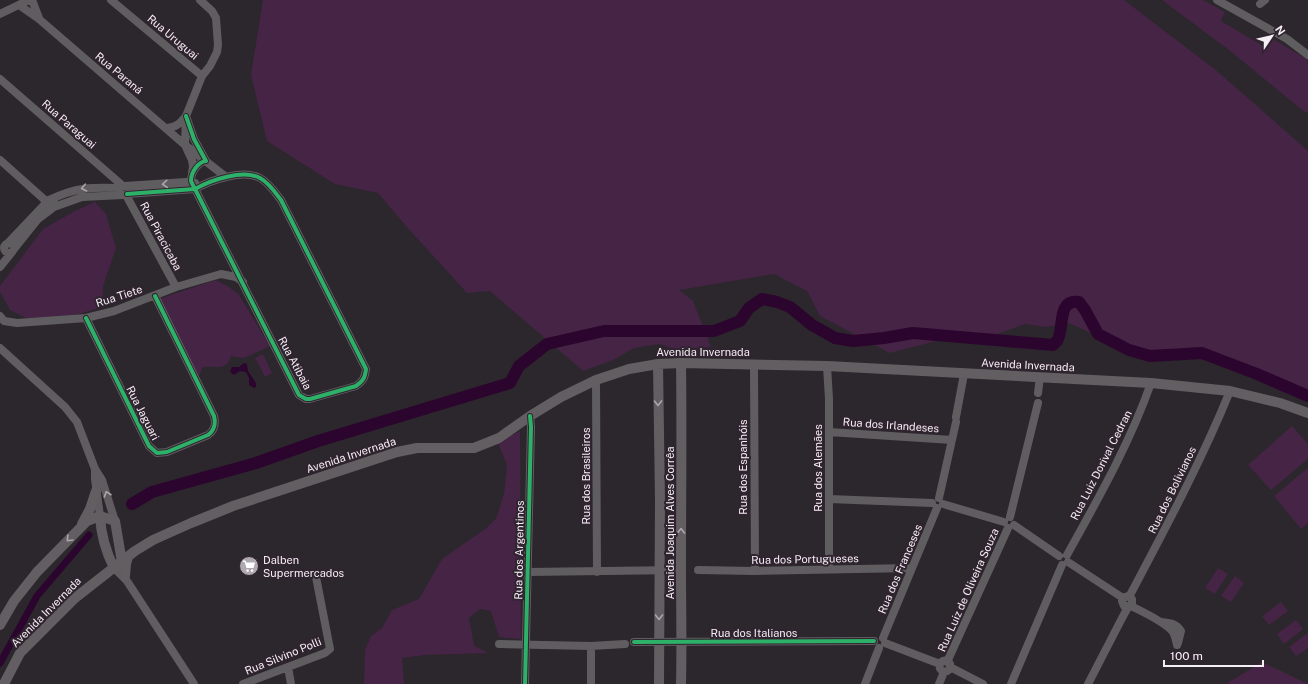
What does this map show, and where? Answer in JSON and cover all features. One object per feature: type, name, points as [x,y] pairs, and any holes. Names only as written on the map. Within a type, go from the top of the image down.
[{"type":"main road","name":"Avenida Invernada","points":[[4,684],[20,653],[75,598],[103,575],[153,540],[233,506],[397,452],[417,448],[474,448],[481,446],[499,438],[530,416],[562,397],[596,380],[629,369],[681,362],[827,366],[1151,383],[1230,392],[1280,403],[1308,413]]},
{"type":"main road","name":"Avenida Joaquim Alves Corrêa","points":[[681,362],[681,684]]},
{"type":"main road","name":"Avenida Joaquim Alves Corrêa","points":[[658,364],[660,500],[659,684]]},
{"type":"main road","points":[[81,526],[90,509],[96,491]]},
{"type":"main road","name":"Avenida Invernada","points":[[0,626],[14,601],[37,572],[81,526],[87,521],[100,516]]},
{"type":"main road","points":[[100,516],[115,521],[118,544],[125,560],[105,547],[101,532],[100,516]]},
{"type":"main road","points":[[103,575],[124,578],[126,564],[125,551],[118,544]]},
{"type":"street","points":[[0,14],[29,0]]},
{"type":"street","name":"Rua Paraná","points":[[32,0],[39,19]]},
{"type":"street","name":"Rua Uruguai","points":[[111,0],[202,76]]},
{"type":"street","points":[[167,128],[180,124],[186,116],[202,76],[210,66],[217,52],[218,45],[216,18],[212,11],[200,0]]},
{"type":"street","points":[[1217,0],[1287,39],[1308,55]]},
{"type":"street","name":"Rua Paraná","points":[[19,5],[39,19],[185,145],[226,177]]},
{"type":"street","name":"Rua Paraguai","points":[[0,79],[124,191]]},
{"type":"street","points":[[185,145],[186,116]]},
{"type":"street","points":[[186,116],[194,139],[206,161],[199,164],[193,182]]},
{"type":"street","name":"Rua Paraná","points":[[185,145],[192,160],[193,182]]},
{"type":"street","points":[[0,160],[49,204]]},
{"type":"street","name":"Rua Atibaia","points":[[193,182],[299,395],[303,398],[310,399],[356,386],[362,382],[365,377],[366,369],[281,200],[269,184],[260,178],[250,174],[226,177]]},
{"type":"street","points":[[0,268],[6,247],[38,219],[49,204],[82,197],[193,182],[204,184],[226,177]]},
{"type":"street","name":"Rua Piracicaba","points":[[124,191],[176,287]]},
{"type":"street","name":"Rua Tiete","points":[[0,316],[4,321],[17,323],[86,318],[114,311],[176,287],[221,274],[236,277],[243,282]]},
{"type":"street","name":"Rua Jaguari","points":[[86,318],[149,446],[157,453],[167,452],[213,432],[216,422],[155,296]]},
{"type":"street","points":[[0,348],[65,407],[80,428],[95,469],[102,480],[115,521]]},
{"type":"street","name":"Rua dos Espanhóis","points":[[754,364],[755,571]]},
{"type":"street","name":"Rua dos Alemães","points":[[827,366],[829,432],[829,569]]},
{"type":"street","name":"Rua dos Franceses","points":[[865,684],[880,643],[938,503],[952,440],[964,374]]},
{"type":"street","points":[[1038,393],[1040,377]]},
{"type":"street","name":"Rua dos Brasileiros","points":[[596,380],[597,572]]},
{"type":"street","name":"Rua Luiz Dorival Cedran","points":[[1011,684],[1064,560],[1109,479],[1142,410],[1151,383]]},
{"type":"street","name":"Rua dos Bolivianos","points":[[1126,597],[1178,504],[1230,392]]},
{"type":"street","name":"Rua Luiz de Oliveira Souza","points":[[939,684],[945,666],[1009,523],[1038,403]]},
{"type":"street","name":"Rua dos Argentinos","points":[[525,684],[530,416]]},
{"type":"street","name":"Rua dos Irlandeses","points":[[829,432],[952,440]]},
{"type":"street","points":[[95,469],[96,491],[100,516]]},
{"type":"street","points":[[829,499],[938,503],[1009,523],[1064,560],[1126,597],[1123,604],[1130,606],[1160,622]]},
{"type":"street","points":[[125,560],[124,578],[194,684]]},
{"type":"street","name":"Rua dos Portugueses","points":[[698,570],[755,571],[912,568]]},
{"type":"street","points":[[527,572],[681,570]]},
{"type":"street","name":"Rua Silvino Polli","points":[[244,684],[324,653],[330,649],[316,577]]},
{"type":"street","points":[[1088,684],[1130,606]]},
{"type":"street","name":"Rua dos Italianos","points":[[634,642],[880,643],[945,666],[983,684]]},
{"type":"street","points":[[499,644],[591,646],[624,644]]},
{"type":"street","points":[[591,646],[591,684]]},
{"type":"street","points":[[288,667],[291,684]]},
{"type":"shaded area","points":[[263,0],[1124,0],[1217,71],[1308,151],[1308,399],[1275,386],[1220,354],[1196,347],[1146,358],[1069,323],[1046,327],[1025,324],[997,334],[967,333],[890,353],[820,316],[807,291],[774,274],[679,290],[693,301],[711,347],[676,349],[659,344],[634,348],[613,360],[583,371],[490,291],[467,293],[378,193],[335,184],[267,141],[251,75]]},
{"type":"shaded area","points":[[1162,0],[1203,0],[1225,12],[1221,21],[1268,49],[1273,39],[1308,60],[1308,113],[1302,110],[1229,50]]},
{"type":"shaded area","points":[[95,202],[106,214],[116,248],[103,286],[103,307],[58,318],[30,320],[10,310],[0,292],[0,286],[43,229],[75,211]]},
{"type":"shaded area","points":[[216,280],[229,287],[239,295],[270,346],[244,358],[231,356],[227,364],[224,366],[203,367],[198,378],[159,299]]},
{"type":"shaded area","points":[[263,354],[272,373],[265,377],[255,358]]},
{"type":"shaded area","points":[[244,363],[247,364],[248,371],[256,383],[256,387],[254,388],[249,385],[249,378],[246,372],[240,371],[234,375],[230,372],[232,367],[239,367]]},
{"type":"shaded area","points":[[1292,426],[1308,444],[1308,459],[1271,490],[1248,465]]},
{"type":"shaded area","points":[[520,431],[521,639],[499,637],[491,611],[480,609],[469,618],[474,646],[488,653],[424,655],[402,658],[404,684],[364,684],[365,650],[371,636],[382,628],[392,610],[419,599],[442,559],[485,529],[496,519],[504,494],[507,465],[498,443]]},
{"type":"shaded area","points":[[1308,468],[1308,523],[1301,529],[1274,496]]},
{"type":"shaded area","points":[[1218,568],[1228,574],[1215,594],[1205,588]]},
{"type":"shaded area","points":[[1235,576],[1244,583],[1231,602],[1221,596]]},
{"type":"shaded area","points":[[1281,602],[1288,611],[1269,625],[1262,616]]},
{"type":"shaded area","points":[[1296,620],[1303,629],[1284,644],[1277,634]]},
{"type":"shaded area","points":[[1308,633],[1308,648],[1296,656],[1289,647]]},
{"type":"shaded area","points":[[1262,662],[1308,684],[1226,684]]},
{"type":"waterway","points":[[132,504],[152,492],[256,463],[318,441],[510,383],[519,366],[547,344],[604,331],[714,331],[740,321],[749,308],[762,299],[777,302],[790,307],[812,325],[835,338],[853,341],[913,333],[1053,345],[1059,336],[1062,316],[1067,305],[1072,302],[1079,302],[1098,334],[1129,350],[1150,356],[1202,353],[1257,374],[1308,396]]},
{"type":"waterway","points":[[0,663],[37,596],[89,535]]},
{"type":"cycle path","points":[[127,194],[195,189],[218,179],[236,175],[253,176],[266,182],[281,200],[366,369],[362,381],[356,386],[310,399],[306,399],[299,395],[195,189],[191,182],[192,174],[196,168],[200,163],[206,161],[194,139],[186,116]]},
{"type":"cycle path","points":[[86,318],[149,446],[157,453],[167,452],[208,435],[214,429],[215,422],[214,416],[155,296]]},
{"type":"cycle path","points":[[525,684],[531,427],[530,416]]},
{"type":"cycle path","points":[[634,642],[874,641]]},
{"type":"place","name":"Dalben Supermercados","points":[[249,566]]}]
